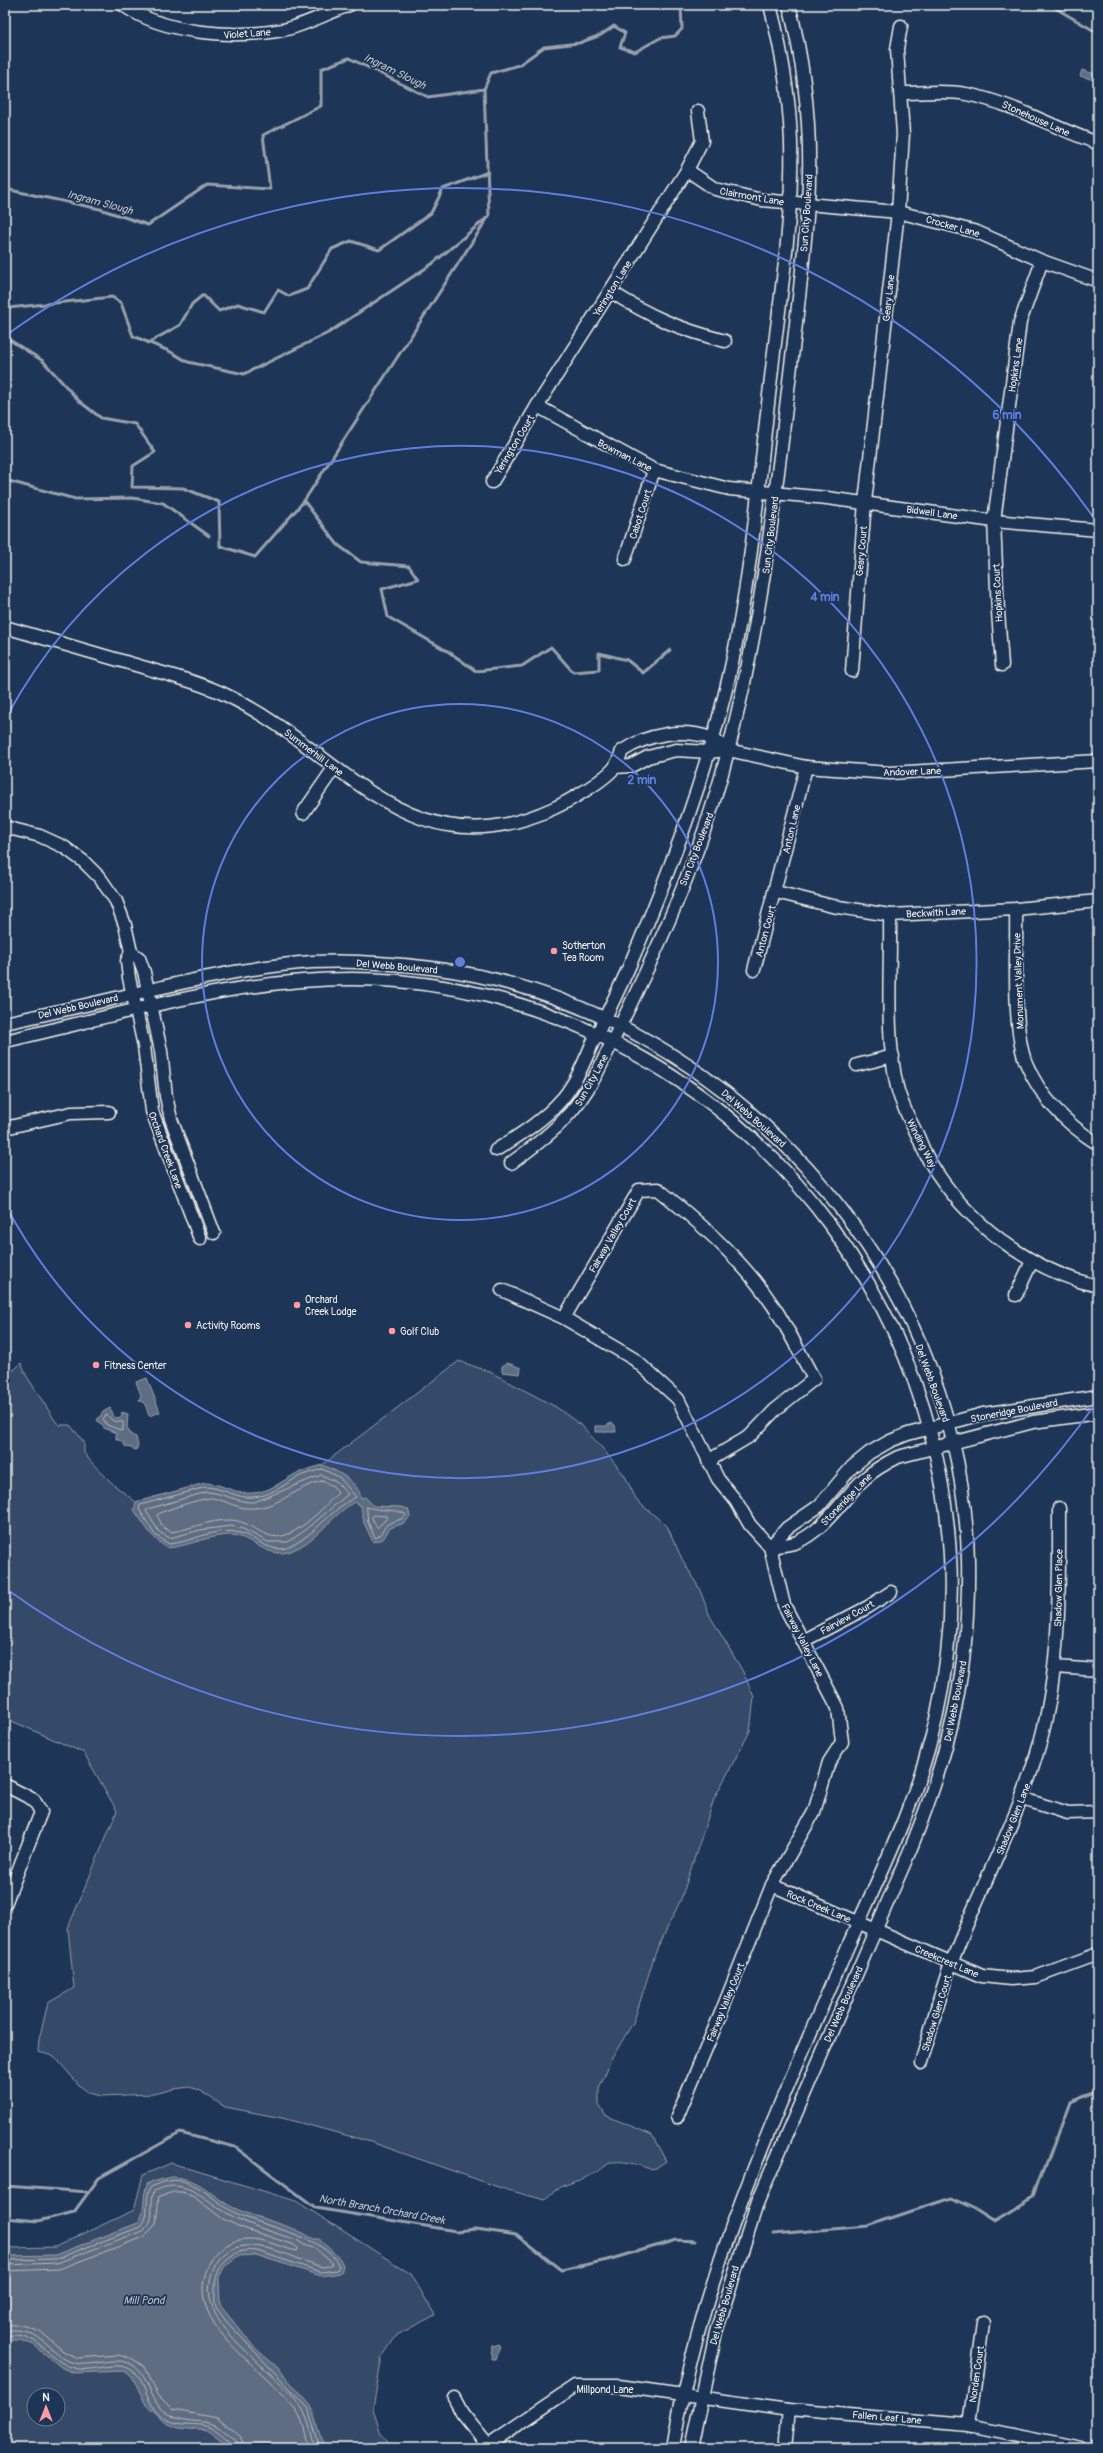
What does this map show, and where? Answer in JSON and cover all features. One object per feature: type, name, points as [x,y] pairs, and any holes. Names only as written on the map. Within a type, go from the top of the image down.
[{"type":"street","name":"Violet Lane","points":[[123,5],[165,24],[230,36],[284,30],[341,6]]},
{"type":"street","name":"Sun City Boulevard","points":[[597,1034],[605,1019],[676,852],[708,752],[737,636],[766,493],[799,203],[791,171],[788,104],[770,5]]},
{"type":"street","name":"Sun City Boulevard","points":[[612,1042],[693,859],[728,750],[755,639],[766,493],[799,203],[810,167],[806,100],[801,60],[789,5]]},
{"type":"street","name":"Geary Lane","points":[[866,502],[898,212],[903,134],[897,48],[901,26]]},
{"type":"street","name":"Stonehouse Lane","points":[[901,93],[964,93],[995,101],[1067,133],[1098,143]]},
{"type":"street","name":"Yerington Lane","points":[[537,406],[687,170],[702,141],[698,111]]},
{"type":"street","name":"Clairmont Lane","points":[[687,170],[715,189],[762,200],[799,203]]},
{"type":"street","name":"Crocker Lane","points":[[799,203],[898,212],[977,232],[1042,261],[1098,282]]},
{"type":"street","name":"Hopkins Lane","points":[[994,520],[1020,322],[1042,261]]},
{"type":"street","points":[[610,291],[641,311],[664,322],[686,331],[725,341]]},
{"type":"street","name":"Bowman Lane","points":[[537,406],[654,470],[729,489],[766,493]]},
{"type":"street","name":"Yerington Court","points":[[492,482],[537,406]]},
{"type":"street","name":"Cabot Court","points":[[625,559],[654,470]]},
{"type":"street","name":"Bidwell Lane","points":[[766,493],[866,502],[994,520],[1098,530]]},
{"type":"street","name":"Geary Court","points":[[852,671],[866,502]]},
{"type":"street","name":"Hopkins Court","points":[[994,520],[1002,665]]},
{"type":"street","name":"Summerhill Lane","points":[[5,627],[182,679],[226,695],[263,714],[334,768],[399,811],[430,822],[468,828],[501,826],[531,818],[562,805],[592,785],[615,767],[622,751],[655,737],[689,733],[712,738],[728,750]]},
{"type":"street","name":"Summerhill Lane","points":[[615,767],[631,766],[644,759],[668,752],[708,752],[728,750]]},
{"type":"street","name":"Andover Lane","points":[[728,750],[806,766],[890,773],[1098,761]]},
{"type":"street","name":"Anton Lane","points":[[776,892],[806,766]]},
{"type":"street","points":[[303,813],[334,768]]},
{"type":"street","points":[[5,827],[64,847],[83,861],[100,878],[116,901],[125,925],[131,952]]},
{"type":"street","name":"Beckwith Lane","points":[[776,892],[832,906],[890,915],[1016,909],[1098,901]]},
{"type":"street","name":"Anton Court","points":[[754,970],[776,892]]},
{"type":"street","name":"Monument Valley Drive","points":[[1016,909],[1018,1028],[1026,1063],[1044,1095],[1067,1124],[1098,1144]]},
{"type":"street","name":"Winding Way","points":[[890,915],[893,1056],[898,1087],[905,1108],[929,1161],[947,1186],[976,1218],[1032,1262],[1080,1282],[1098,1286]]},
{"type":"street","name":"Orchard Creek Lane","points":[[200,1239],[152,1111],[146,1059],[132,994],[127,961],[131,952],[139,958],[148,990],[161,1051],[171,1120],[214,1233]]},
{"type":"street","name":"Del Webb Boulevard","points":[[5,1023],[148,990],[234,972],[277,965],[370,962],[436,968],[510,984],[565,1002],[620,1026],[681,1061],[732,1096],[780,1139],[821,1183],[863,1239],[898,1297],[926,1359],[948,1424],[953,1441],[962,1492],[968,1557],[968,1608],[963,1666],[954,1718],[934,1789],[867,1926],[742,2195],[709,2292],[691,2397],[691,2448]]},
{"type":"street","name":"Del Webb Boulevard","points":[[5,1041],[238,989],[278,983],[340,979],[399,981],[470,992],[506,1001],[539,1011],[597,1034],[685,1084],[721,1110],[768,1152],[809,1197],[850,1251],[883,1307],[910,1365],[930,1428],[944,1494],[950,1558],[950,1607],[946,1665],[932,1735],[910,1806],[867,1926],[758,2201],[722,2310],[673,2448]]},
{"type":"street","name":"Sun City Lane","points":[[496,1150],[539,1122],[563,1097],[573,1084],[597,1034]]},
{"type":"street","name":"Sun City Lane","points":[[511,1163],[550,1134],[576,1107],[587,1092],[612,1042]]},
{"type":"street","points":[[857,1065],[893,1056]]},
{"type":"street","points":[[5,1128],[65,1114],[109,1112]]},
{"type":"street","name":"Fairway Valley Court","points":[[564,1318],[638,1190],[658,1189],[712,1233],[746,1269],[774,1308],[814,1379],[775,1410],[750,1436],[708,1462]]},
{"type":"street","points":[[1016,1295],[1032,1262]]},
{"type":"street","name":"Fairway Valley Lane","points":[[502,1290],[564,1318],[634,1359],[678,1399],[708,1462],[750,1525],[770,1547],[784,1604],[838,1708],[842,1742],[830,1762],[814,1812],[772,1885]]},
{"type":"street","name":"Stoneridge Boulevard","points":[[930,1428],[1020,1407],[1098,1396]]},
{"type":"street","name":"Stoneridge Boulevard","points":[[934,1446],[1033,1422],[1098,1413]]},
{"type":"street","name":"Stoneridge Lane","points":[[770,1547],[787,1528],[819,1506],[852,1467],[869,1453],[890,1441],[930,1428]]},
{"type":"street","name":"Stoneridge Lane","points":[[770,1547],[796,1543],[811,1534],[830,1518],[863,1480],[879,1467],[898,1457],[934,1446]]},
{"type":"street","name":"Shadow Glen Place","points":[[1055,1667],[1059,1582],[1059,1508]]},
{"type":"street","name":"Fairview Court","points":[[803,1641],[868,1607],[891,1592]]},
{"type":"street","points":[[1055,1667],[1098,1670]]},
{"type":"street","name":"Shadow Glen Lane","points":[[951,1964],[1023,1799],[1043,1731],[1055,1667]]},
{"type":"street","points":[[5,1786],[34,1800],[41,1812],[5,1904]]},
{"type":"street","points":[[1023,1799],[1068,1813],[1098,1812]]},
{"type":"street","name":"Fairway Valley Court","points":[[677,2117],[721,2013],[772,1885]]},
{"type":"street","name":"Rock Creek Lane","points":[[772,1885],[867,1926]]},
{"type":"street","name":"Creekcrest Lane","points":[[867,1926],[951,1964],[982,1976],[1017,1979],[1036,1977],[1098,1954]]},
{"type":"street","name":"Shadow Glen Court","points":[[921,2063],[951,1964]]},
{"type":"street","name":"Norden Court","points":[[969,2425],[984,2323]]},
{"type":"street","name":"Millpond Lane","points":[[489,2446],[575,2386],[619,2386],[691,2397]]},
{"type":"street","name":"Fallen Leaf Lane","points":[[691,2397],[789,2410],[969,2425],[1081,2448]]},
{"type":"street","points":[[454,2398],[462,2413],[489,2446]]},
{"type":"street","points":[[785,2448],[789,2410]]},
{"type":"shaded area","points":[[459,1361],[490,1372],[556,1407],[582,1426],[603,1449],[625,1476],[637,1501],[667,1526],[682,1559],[699,1588],[710,1616],[742,1670],[754,1697],[750,1731],[714,1799],[681,1899],[655,1954],[634,2021],[612,2058],[599,2088],[599,2105],[605,2115],[652,2135],[666,2161],[653,2170],[639,2165],[614,2162],[587,2177],[555,2190],[545,2200],[501,2188],[371,2142],[282,2118],[225,2107],[200,2091],[190,2087],[154,2094],[100,2096],[89,2093],[79,2085],[54,2056],[38,2052],[39,2039],[48,2003],[74,1988],[68,1928],[117,1811],[84,1753],[5,1718],[5,1371],[14,1370],[21,1363],[26,1375],[56,1422],[60,1425],[70,1425],[84,1442],[84,1453],[92,1463],[114,1485],[136,1502],[256,1508],[322,1465]]},
{"type":"shaded area","points":[[171,2163],[296,2201],[411,2274],[435,2315],[397,2335],[382,2357],[373,2408],[380,2432],[392,2448],[5,2448],[5,2248],[55,2247],[134,2210],[143,2175]]},
{"type":"water","points":[[1082,70],[1098,75],[1097,81],[1080,76]]},
{"type":"water","points":[[508,1363],[521,1368],[520,1374],[502,1372],[502,1366]]},
{"type":"water","points":[[147,1378],[160,1412],[149,1416],[145,1404],[139,1400],[141,1395],[136,1382]]},
{"type":"water","points":[[110,1408],[115,1418],[121,1417],[122,1412],[128,1414],[127,1427],[131,1435],[136,1437],[138,1446],[136,1450],[125,1446],[123,1442],[116,1439],[116,1433],[104,1428],[97,1420],[103,1412]]},
{"type":"water","points":[[611,1423],[615,1425],[616,1432],[595,1432],[595,1426],[606,1426]]},
{"type":"water","points":[[322,1465],[346,1477],[356,1487],[361,1498],[365,1497],[374,1506],[401,1507],[408,1509],[410,1516],[405,1523],[390,1528],[383,1539],[373,1542],[364,1523],[361,1506],[354,1502],[346,1507],[316,1535],[300,1547],[282,1553],[267,1550],[239,1536],[231,1535],[223,1535],[168,1548],[152,1536],[134,1510],[136,1502],[205,1483],[247,1493],[264,1491],[295,1474]]},
{"type":"water","name":"Mill Pond","points":[[172,2177],[182,2178],[198,2184],[234,2208],[293,2229],[314,2239],[319,2239],[340,2259],[343,2265],[341,2273],[321,2276],[256,2255],[238,2256],[225,2266],[219,2277],[220,2305],[253,2346],[278,2368],[311,2406],[325,2448],[232,2448],[209,2431],[179,2428],[166,2423],[145,2403],[132,2376],[124,2371],[74,2373],[62,2368],[34,2345],[20,2340],[5,2340],[5,2256],[55,2255],[138,2223],[142,2214],[148,2183]]},
{"type":"water","points":[[499,2344],[501,2346],[496,2359],[492,2359],[493,2346]]},
{"type":"waterway","name":"Ingram Slough","points":[[5,189],[100,209],[148,225],[207,185],[270,189],[263,135],[321,106],[321,69],[349,58],[428,97],[484,89],[491,73],[519,65],[544,47],[579,43],[601,35],[614,26],[625,33],[620,47],[635,52],[660,38],[675,36],[682,29],[681,5]]},
{"type":"waterway","name":"Ingram Slough","points":[[1050,5],[1098,33]]},
{"type":"waterway","points":[[5,326],[8,308],[112,297],[121,303],[133,336],[169,351],[188,362],[244,374],[328,333],[432,264],[489,216],[484,89]]},
{"type":"waterway","points":[[148,343],[180,325],[192,304],[203,295],[219,311],[238,304],[264,312],[278,290],[289,296],[307,289],[332,249],[351,241],[379,250],[431,213],[443,189],[488,172]]},
{"type":"waterway","points":[[304,501],[487,219]]},
{"type":"waterway","points":[[5,337],[43,361],[79,401],[101,418],[135,424],[155,452],[133,466],[132,487],[183,488],[219,502],[220,546],[255,557],[304,501],[338,545],[361,562],[409,566],[418,579],[382,589],[388,617],[449,652],[476,671],[522,666],[551,647],[573,672],[599,670],[599,653],[627,660],[643,673],[670,650]]},
{"type":"waterway","points":[[5,480],[75,499],[132,498],[163,503],[209,536]]},
{"type":"waterway","name":"North Branch Orchard Creek","points":[[774,2234],[867,2226],[951,2198],[975,2209],[994,2221],[1034,2197],[1069,2102],[1098,2091]]},
{"type":"waterway","name":"North Branch Orchard Creek","points":[[5,2218],[38,2221],[74,2212],[99,2178],[180,2133],[235,2147],[316,2208],[456,2231],[476,2229],[516,2235],[561,2270],[612,2259],[676,2240],[695,2241]]},
{"type":"waterway","points":[[5,2186],[89,2192]]},
{"type":"place","name":"Sotherton Tea Room","points":[[554,951]]},
{"type":"place","name":"Orchard Creek Lodge","points":[[297,1305]]},
{"type":"place","name":"Activity Rooms","points":[[188,1325]]},
{"type":"place","name":"Golf Club","points":[[392,1331]]},
{"type":"place","name":"Fitness Center","points":[[96,1365]]}]
